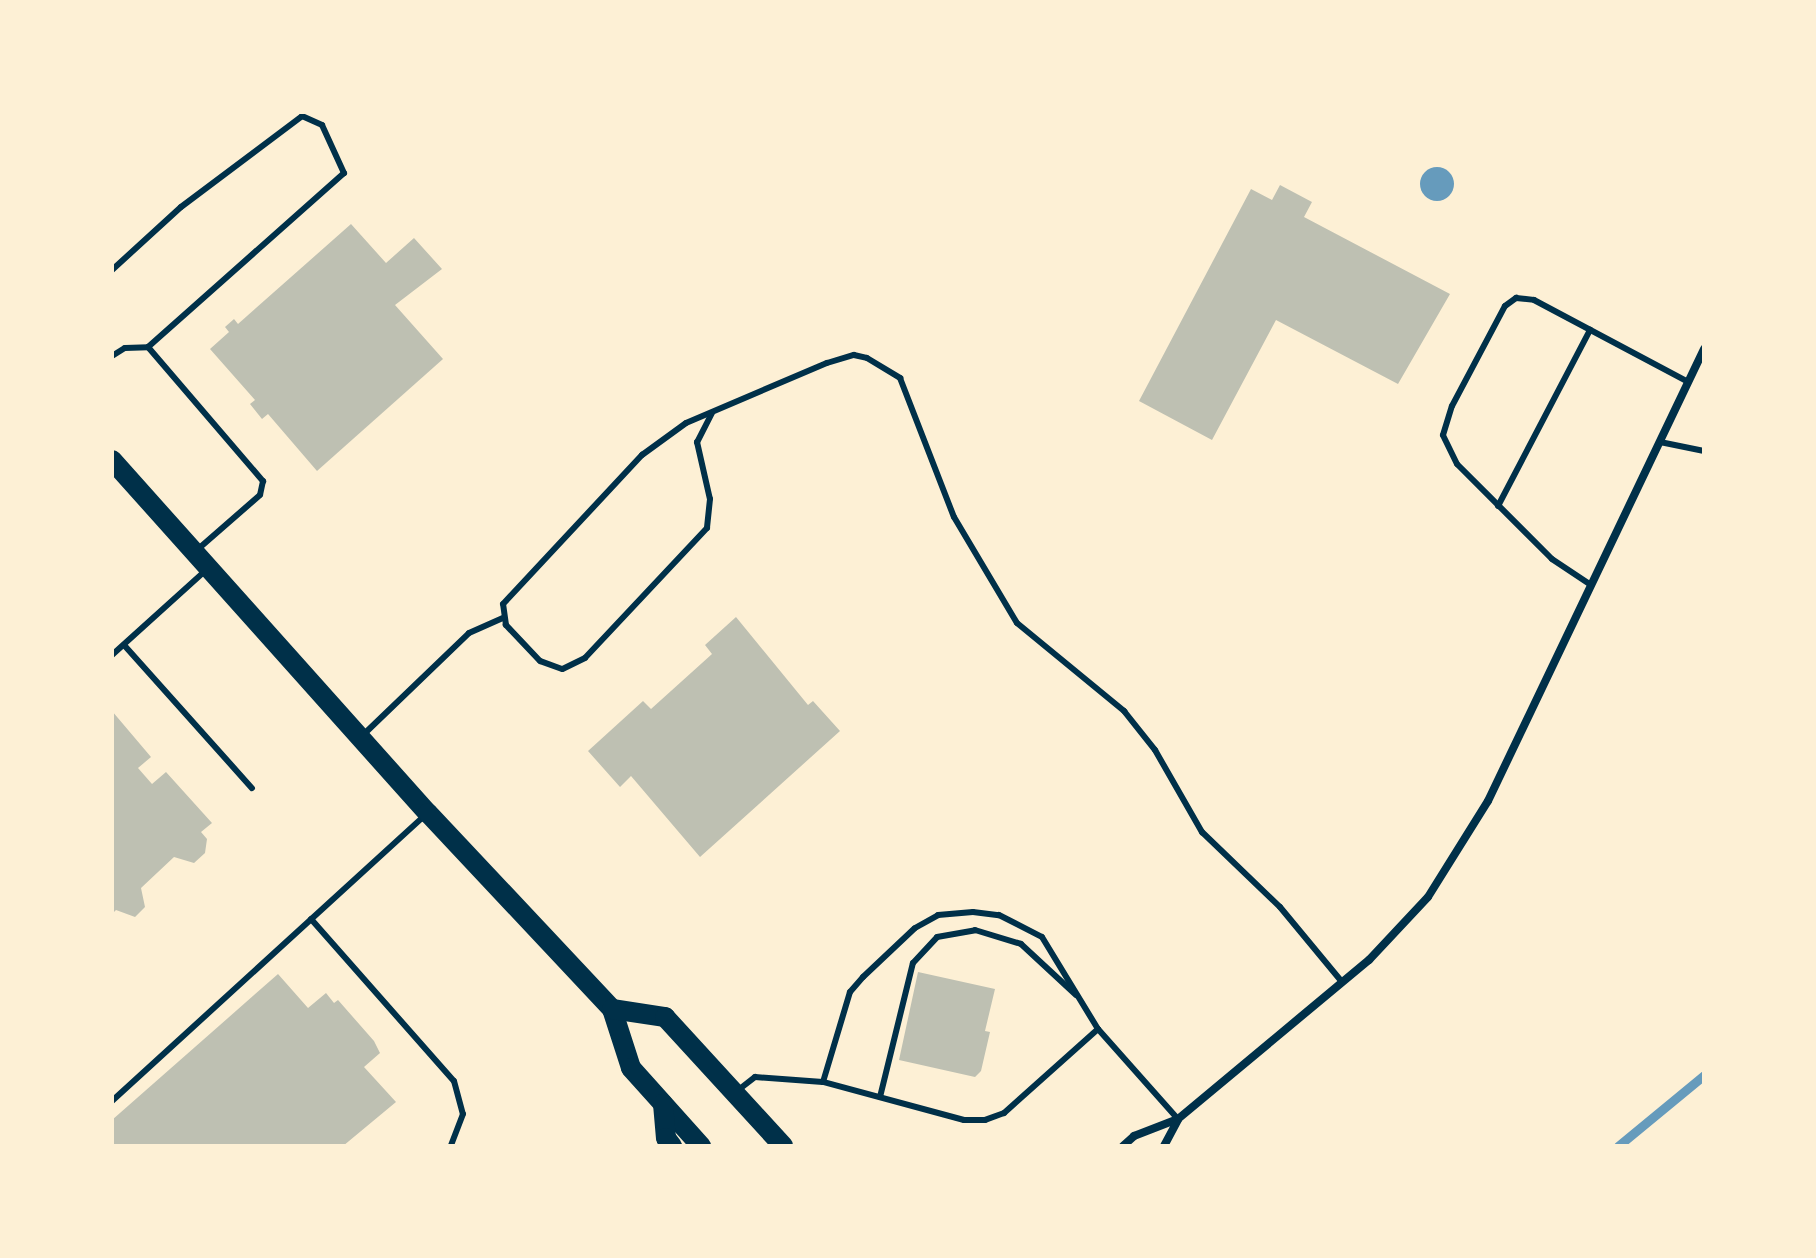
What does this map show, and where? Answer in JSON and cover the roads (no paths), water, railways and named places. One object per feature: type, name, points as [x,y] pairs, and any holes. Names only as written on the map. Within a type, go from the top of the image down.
[{"type":"main road","points":[[112,460],[428,813],[612,1009],[631,1068],[701,1146]]},
{"type":"main road","points":[[612,1009],[665,1017],[783,1146]]},
{"type":"main road","points":[[663,1104],[666,1138],[672,1146]]},
{"type":"street","points":[[1123,1146],[1134,1136],[1178,1119],[1342,982],[1416,912],[1464,844],[1704,349]]},
{"type":"street","points":[[1164,1146],[1178,1119]]},
{"type":"lane","points":[[112,270],[181,207],[302,116],[322,125],[344,173],[148,347],[125,348],[112,356]]},
{"type":"lane","points":[[1591,585],[1552,559],[1498,506],[1446,447],[1444,423],[1452,406],[1511,301],[1534,300],[1688,382]]},
{"type":"lane","points":[[1498,506],[1590,330]]},
{"type":"lane","points":[[112,655],[260,495],[263,481],[148,347]]},
{"type":"lane","points":[[712,413],[697,442],[710,499],[707,528],[600,645],[577,664],[556,668],[540,661],[503,618],[503,604],[642,455],[676,429],[712,413],[854,355],[890,369],[908,394],[954,517],[1017,623],[1124,711],[1155,750],[1202,832],[1280,907],[1342,982]]},
{"type":"lane","points":[[1660,442],[1704,451]]},
{"type":"lane","points":[[360,738],[469,633],[503,618]]},
{"type":"lane","points":[[124,645],[252,788]]},
{"type":"lane","points":[[112,1101],[428,813]]},
{"type":"lane","points":[[823,1082],[850,992],[915,928],[954,911],[999,915],[1023,924],[1060,961],[1098,1029],[1178,1119]]},
{"type":"lane","points":[[311,919],[454,1081],[463,1114],[451,1146]]},
{"type":"lane","points":[[880,1097],[913,963],[937,937],[975,930],[1021,944],[1082,1000]]},
{"type":"lane","points":[[735,1094],[755,1077],[823,1082],[964,1120],[995,1118],[1098,1029]]},
{"type":"water","points":[[1437,167],[1449,172],[1454,184],[1449,196],[1437,201],[1425,196],[1420,184],[1425,172]]},
{"type":"waterway","points":[[1618,1146],[1704,1075]]}]
